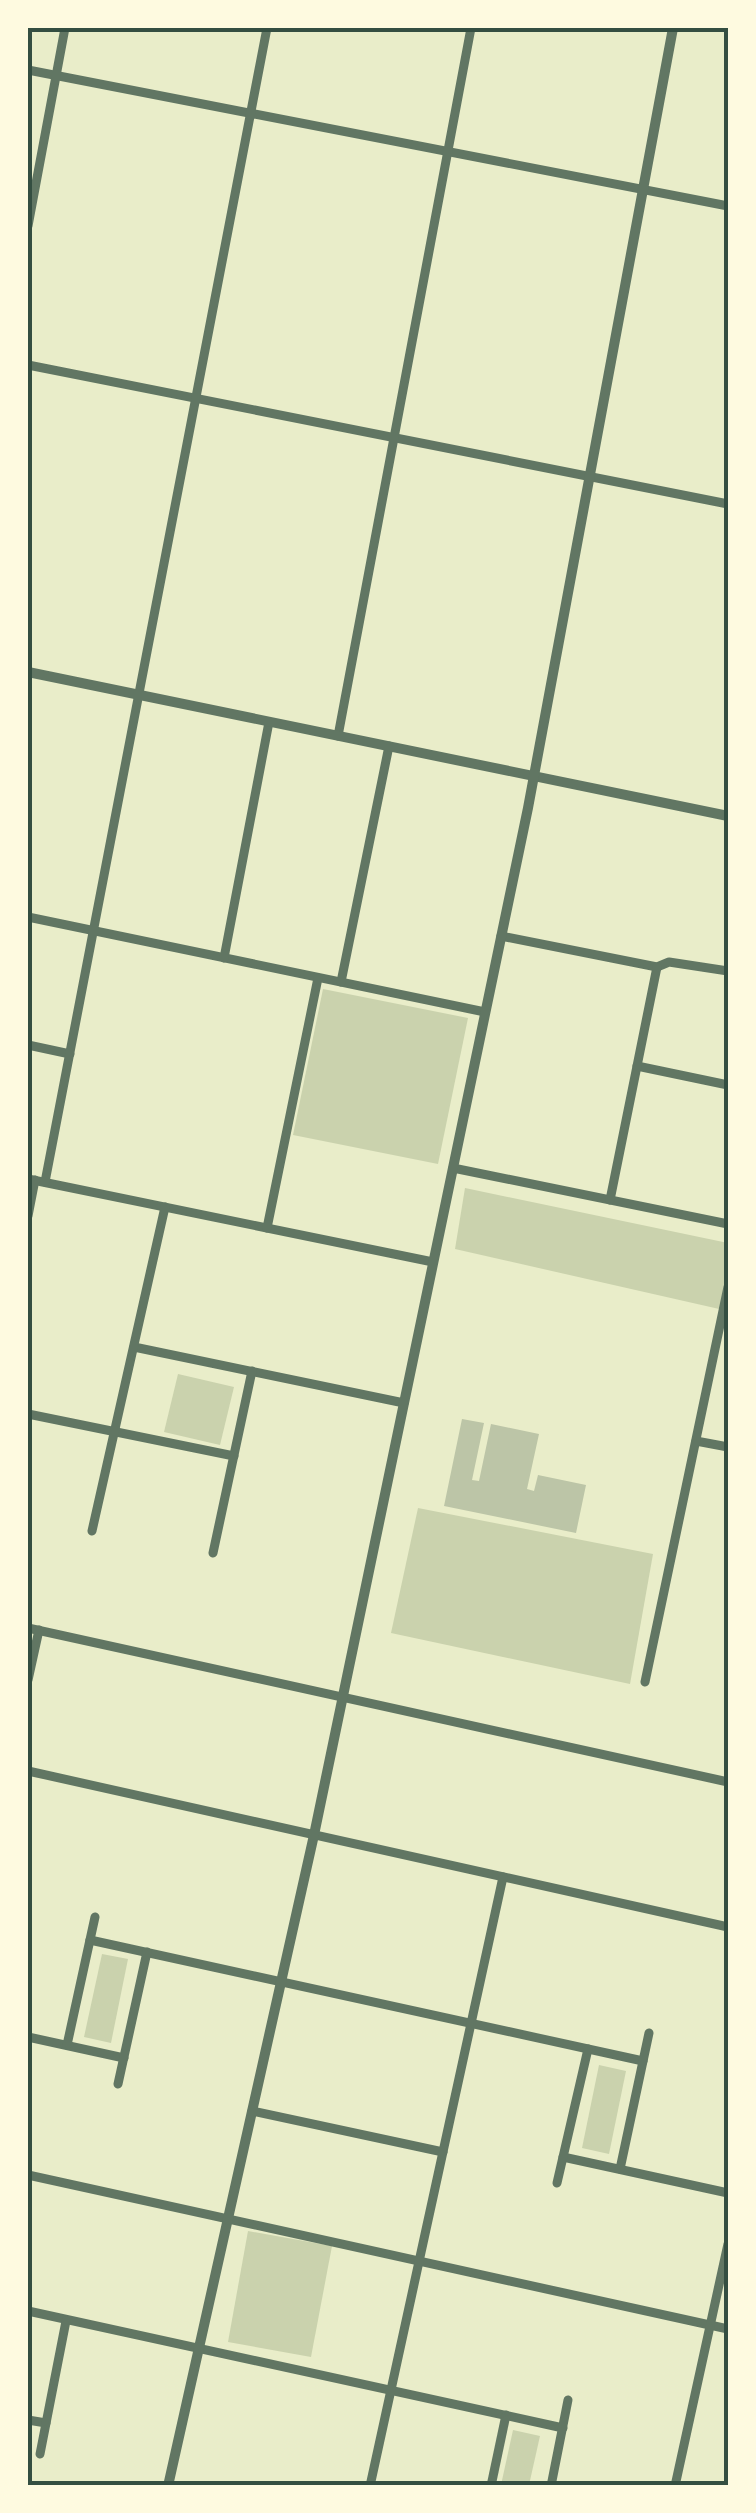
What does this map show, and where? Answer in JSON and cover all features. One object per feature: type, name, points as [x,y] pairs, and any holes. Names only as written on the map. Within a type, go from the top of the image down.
[{"type":"street","points":[[28,226],[65,28]]},
{"type":"street","points":[[28,1216],[70,1054],[267,28]]},
{"type":"street","points":[[338,736],[471,28]]},
{"type":"street","points":[[168,2486],[314,1835],[502,936],[673,28]]},
{"type":"street","points":[[28,70],[728,206]]},
{"type":"street","points":[[28,366],[728,504]]},
{"type":"street","points":[[28,672],[728,816]]},
{"type":"street","points":[[224,958],[269,722]]},
{"type":"street","points":[[341,982],[389,746]]},
{"type":"street","points":[[28,917],[486,1012]]},
{"type":"street","points":[[502,936],[656,967],[669,962],[728,971]]},
{"type":"street","points":[[610,1200],[656,967]]},
{"type":"street","points":[[266,1228],[318,978]]},
{"type":"street","points":[[28,1045],[70,1054]]},
{"type":"street","points":[[637,1066],[728,1085]]},
{"type":"street","points":[[453,1168],[728,1224]]},
{"type":"street","points":[[36,1180],[433,1262]]},
{"type":"street","points":[[92,1531],[165,1207]]},
{"type":"street","points":[[645,1682],[728,1287]]},
{"type":"street","points":[[134,1347],[404,1402]]},
{"type":"street","points":[[214,1553],[252,1371]]},
{"type":"street","points":[[28,1414],[234,1456]]},
{"type":"street","points":[[696,1441],[728,1448]]},
{"type":"street","points":[[28,1680],[33,1629],[728,1782]]},
{"type":"street","points":[[28,1770],[728,1927]]},
{"type":"street","points":[[370,2486],[503,1877]]},
{"type":"street","points":[[67,2045],[95,1918]]},
{"type":"street","points":[[90,1940],[643,2061]]},
{"type":"street","points":[[118,2084],[147,1952]]},
{"type":"street","points":[[620,2169],[649,2033]]},
{"type":"street","points":[[28,2037],[124,2058]]},
{"type":"street","points":[[557,2183],[588,2049]]},
{"type":"street","points":[[252,2111],[443,2152]]},
{"type":"street","points":[[563,2157],[728,2193]]},
{"type":"street","points":[[28,2175],[728,2329]]},
{"type":"street","points":[[674,2486],[728,2244]]},
{"type":"street","points":[[28,2311],[563,2428]]},
{"type":"street","points":[[40,2454],[66,2320]]},
{"type":"street","points":[[551,2486],[568,2400]]},
{"type":"street","points":[[491,2486],[506,2415]]},
{"type":"street","points":[[28,2420],[46,2424]]},
{"type":"green space","points":[[323,989],[468,1018],[438,1164],[293,1135]]},
{"type":"green space","points":[[465,1188],[728,1243],[728,1311],[455,1249]]},
{"type":"green space","points":[[178,1374],[234,1387],[220,1445],[164,1432]]},
{"type":"green space","points":[[418,1508],[653,1554],[630,1684],[391,1633]]},
{"type":"green space","points":[[102,1954],[128,1959],[111,2043],[84,2037]]},
{"type":"green space","points":[[599,2065],[626,2071],[609,2154],[582,2148]]},
{"type":"green space","points":[[248,2231],[332,2246],[311,2357],[228,2342]]},
{"type":"green space","points":[[513,2430],[540,2436],[529,2485],[501,2485]]},
{"type":"building","points":[[462,1419],[484,1423],[472,1480],[479,1481],[491,1424],[539,1434],[527,1489],[534,1491],[538,1475],[586,1485],[576,1533],[444,1506]]}]
